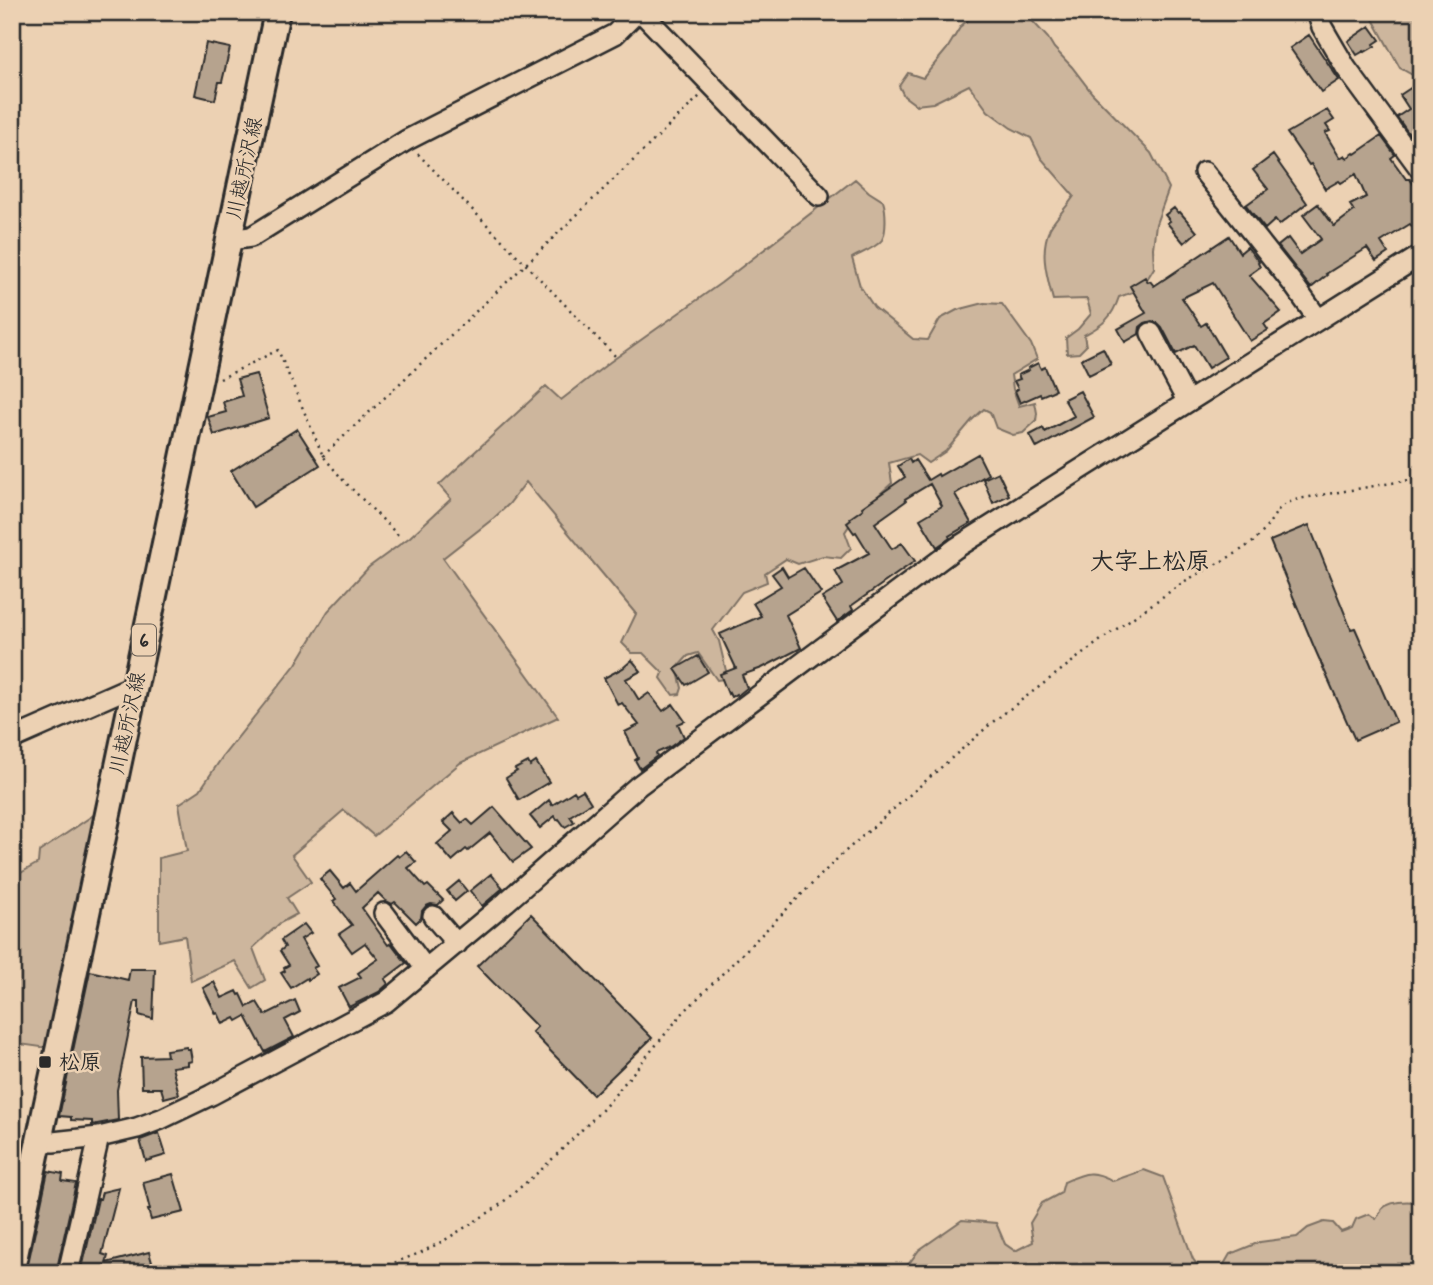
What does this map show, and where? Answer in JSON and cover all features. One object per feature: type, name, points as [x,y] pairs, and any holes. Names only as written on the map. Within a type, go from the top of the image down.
[{"type":"main road","name":"川越所沢線","points":[[13,1263],[277,12]]},
{"type":"street","points":[[229,240],[251,237],[407,140],[615,34],[639,12],[819,196]]},
{"type":"street","points":[[1317,12],[1322,27],[1346,68],[1421,170]]},
{"type":"street","points":[[1204,172],[1318,319]]},
{"type":"street","points":[[39,1141],[99,1137],[161,1119],[386,1002],[457,944],[638,786],[956,548],[1421,255]]},
{"type":"street","points":[[1151,333],[1187,401]]},
{"type":"street","points":[[12,757],[14,738],[135,685]]},
{"type":"street","points":[[384,913],[426,970]]},
{"type":"street","points":[[433,915],[457,944]]},
{"type":"street","points":[[68,1273],[99,1137]]},
{"type":"path","points":[[323,456],[711,85]]},
{"type":"path","points":[[407,140],[616,357]]},
{"type":"path","points":[[199,381],[223,378],[278,350],[323,456],[401,538]]},
{"type":"path","points":[[354,1273],[391,1264],[420,1253],[496,1209],[542,1169],[603,1109],[681,1015],[840,856],[994,721],[1101,640],[1185,581],[1253,542],[1285,504],[1297,499],[1421,478]]},
{"type":"shaded area","points":[[977,12],[1023,12],[1027,15],[1092,93],[1151,153],[1169,188],[1156,224],[1154,268],[1141,289],[1119,297],[1106,320],[1084,335],[1086,346],[1079,353],[1067,354],[1066,338],[1091,314],[1087,299],[1053,300],[1045,255],[1050,228],[1074,196],[1041,158],[1031,138],[1011,128],[988,111],[969,85],[933,103],[916,105],[904,96],[899,86],[908,73],[923,78],[947,49],[961,26]]},
{"type":"shaded area","points":[[1369,12],[1421,12],[1421,74],[1418,78],[1400,68]]},
{"type":"shaded area","points":[[855,179],[883,201],[885,210],[882,240],[852,258],[860,286],[874,307],[913,339],[928,340],[940,319],[957,310],[984,303],[1002,304],[1031,344],[1037,359],[1011,375],[1019,406],[1035,402],[1036,421],[1023,433],[1013,435],[996,428],[990,412],[984,409],[946,451],[928,463],[917,455],[889,463],[892,483],[855,517],[845,532],[851,548],[841,558],[823,556],[798,564],[786,559],[765,573],[767,582],[742,592],[713,630],[719,641],[727,675],[724,679],[717,680],[698,653],[688,656],[677,668],[682,688],[680,694],[673,695],[661,678],[663,673],[643,653],[632,653],[622,643],[636,614],[526,482],[494,518],[443,558],[558,717],[460,763],[374,836],[344,810],[292,855],[311,882],[287,898],[297,914],[280,923],[253,948],[265,980],[252,988],[235,961],[191,981],[185,936],[159,941],[159,858],[187,851],[179,804],[200,790],[223,756],[296,664],[328,611],[369,567],[410,537],[451,499],[439,485],[546,386],[561,400],[721,283]]},
{"type":"shaded area","points":[[98,812],[48,1048],[12,1043],[12,878],[38,863],[39,852]]},
{"type":"shaded area","points":[[1144,1170],[1163,1177],[1193,1259],[1203,1273],[902,1273],[919,1250],[962,1220],[996,1223],[1005,1244],[1015,1251],[1033,1242],[1030,1223],[1042,1203],[1061,1193],[1064,1182],[1088,1174],[1113,1181]]},
{"type":"shaded area","points":[[1421,1198],[1421,1273],[1219,1273],[1230,1254],[1260,1242],[1297,1237],[1308,1228],[1324,1222],[1333,1223],[1341,1232],[1352,1228],[1356,1219],[1369,1214],[1376,1219],[1389,1204],[1417,1202]]},
{"type":"building","points":[[1370,26],[1380,40],[1375,46],[1357,55],[1348,41]]},
{"type":"building","points":[[1309,35],[1339,80],[1321,92],[1290,48]]},
{"type":"building","points":[[206,43],[230,48],[215,100],[195,95]]},
{"type":"building","points":[[1421,81],[1421,126],[1409,134],[1397,117],[1409,109],[1400,95]]},
{"type":"building","points":[[1327,110],[1334,120],[1326,125],[1330,131],[1325,133],[1340,158],[1355,154],[1381,136],[1395,155],[1391,158],[1421,195],[1421,238],[1410,224],[1381,242],[1388,253],[1376,261],[1367,248],[1326,274],[1311,288],[1278,246],[1288,238],[1300,254],[1321,239],[1303,215],[1318,204],[1334,226],[1354,211],[1350,205],[1366,197],[1356,174],[1325,189],[1311,164],[1309,165],[1287,133]]},
{"type":"building","points":[[1273,155],[1307,203],[1279,225],[1275,220],[1265,229],[1246,205],[1268,189],[1253,170]]},
{"type":"building","points":[[1174,208],[1197,232],[1184,243],[1167,223],[1170,221],[1165,215]]},
{"type":"building","points":[[1229,236],[1240,253],[1247,247],[1259,262],[1260,267],[1249,275],[1281,312],[1264,324],[1268,330],[1250,341],[1213,283],[1182,298],[1201,326],[1206,323],[1226,357],[1208,368],[1194,345],[1176,354],[1162,327],[1152,321],[1145,323],[1140,327],[1139,334],[1125,342],[1118,329],[1146,313],[1130,286],[1145,277],[1154,286]]},
{"type":"building","points":[[1103,348],[1111,364],[1089,375],[1081,359]]},
{"type":"building","points":[[1038,363],[1041,369],[1045,367],[1055,390],[1020,403],[1014,381],[1020,379],[1018,375]]},
{"type":"building","points":[[256,374],[269,418],[214,435],[208,417],[226,412],[223,402],[242,396],[237,379]]},
{"type":"building","points":[[1080,391],[1094,417],[1037,448],[1030,435],[1043,428],[1045,432],[1074,416],[1064,399]]},
{"type":"building","points":[[297,429],[320,465],[253,507],[231,471]]},
{"type":"building","points":[[978,454],[988,474],[955,494],[971,523],[937,547],[920,519],[942,506],[930,484],[905,499],[906,501],[875,523],[892,549],[902,543],[915,561],[851,606],[853,610],[836,620],[822,598],[843,585],[835,571],[869,553],[847,523],[850,518],[905,477],[898,466],[909,459],[911,463],[915,460],[928,480]]},
{"type":"building","points":[[998,472],[1009,495],[993,503],[983,479]]},
{"type":"building","points":[[1309,525],[1351,629],[1355,628],[1396,722],[1355,740],[1270,541]]},
{"type":"building","points":[[782,567],[788,577],[804,568],[821,593],[786,615],[801,648],[742,675],[747,688],[731,697],[720,674],[736,668],[720,634],[761,616],[753,603],[781,586],[772,574]]},
{"type":"building","points":[[698,656],[708,672],[686,685],[675,669]]},
{"type":"building","points":[[632,660],[641,671],[626,679],[639,700],[649,693],[663,711],[673,704],[685,721],[678,724],[684,737],[656,753],[657,756],[640,769],[635,760],[638,758],[625,732],[639,725],[622,703],[618,705],[604,678]]},
{"type":"building","points":[[528,762],[530,766],[536,762],[549,782],[519,800],[506,778]]},
{"type":"building","points":[[583,790],[591,803],[570,816],[574,822],[565,827],[555,816],[540,828],[530,816],[549,800],[552,805],[574,791],[576,794]]},
{"type":"building","points":[[494,807],[531,849],[513,862],[490,833],[452,861],[437,844],[452,831],[443,822],[453,813],[462,823],[467,819],[473,825]]},
{"type":"building","points":[[406,851],[416,862],[408,868],[425,887],[428,885],[443,900],[438,905],[426,906],[416,923],[395,902],[392,904],[386,901],[378,893],[362,908],[388,945],[391,943],[406,963],[385,979],[388,984],[379,992],[349,1007],[339,988],[361,977],[358,973],[378,959],[365,943],[352,952],[339,934],[352,925],[320,879],[330,871],[344,888],[350,883],[356,891],[397,855],[399,857]]},
{"type":"building","points":[[491,874],[503,888],[482,906],[470,891]]},
{"type":"building","points":[[459,881],[467,891],[455,901],[447,891]]},
{"type":"building","points":[[531,914],[652,1038],[593,1095],[532,1032],[537,1027],[477,966]]},
{"type":"building","points":[[304,924],[311,933],[301,939],[317,966],[313,968],[317,974],[291,988],[281,973],[289,965],[280,951],[285,947],[281,940]]},
{"type":"building","points":[[130,969],[155,969],[153,1019],[139,1015],[139,1001],[135,1001],[117,1090],[118,1120],[92,1125],[92,1121],[71,1120],[71,1117],[59,1116],[90,971],[128,980]]},
{"type":"building","points":[[214,982],[222,998],[237,991],[247,1007],[257,1002],[265,1015],[295,1000],[300,1012],[285,1020],[294,1037],[265,1052],[246,1016],[223,1024],[203,988]]},
{"type":"building","points":[[187,1047],[190,1049],[192,1061],[188,1062],[188,1065],[172,1067],[179,1094],[164,1098],[161,1088],[142,1088],[141,1057],[167,1056],[166,1050]]},
{"type":"building","points":[[159,1133],[166,1155],[146,1161],[140,1140]]},
{"type":"building","points":[[48,1171],[63,1174],[62,1181],[76,1183],[56,1273],[26,1273]]},
{"type":"building","points":[[173,1174],[184,1212],[151,1220],[143,1182]]},
{"type":"building","points":[[119,1188],[102,1254],[108,1256],[106,1263],[149,1252],[155,1273],[81,1273],[98,1199],[102,1192]]},
{"type":"place","name":"松原","points":[[45,1062]]},
{"type":"district","name":"大字上松原","points":[[1150,561]]}]
